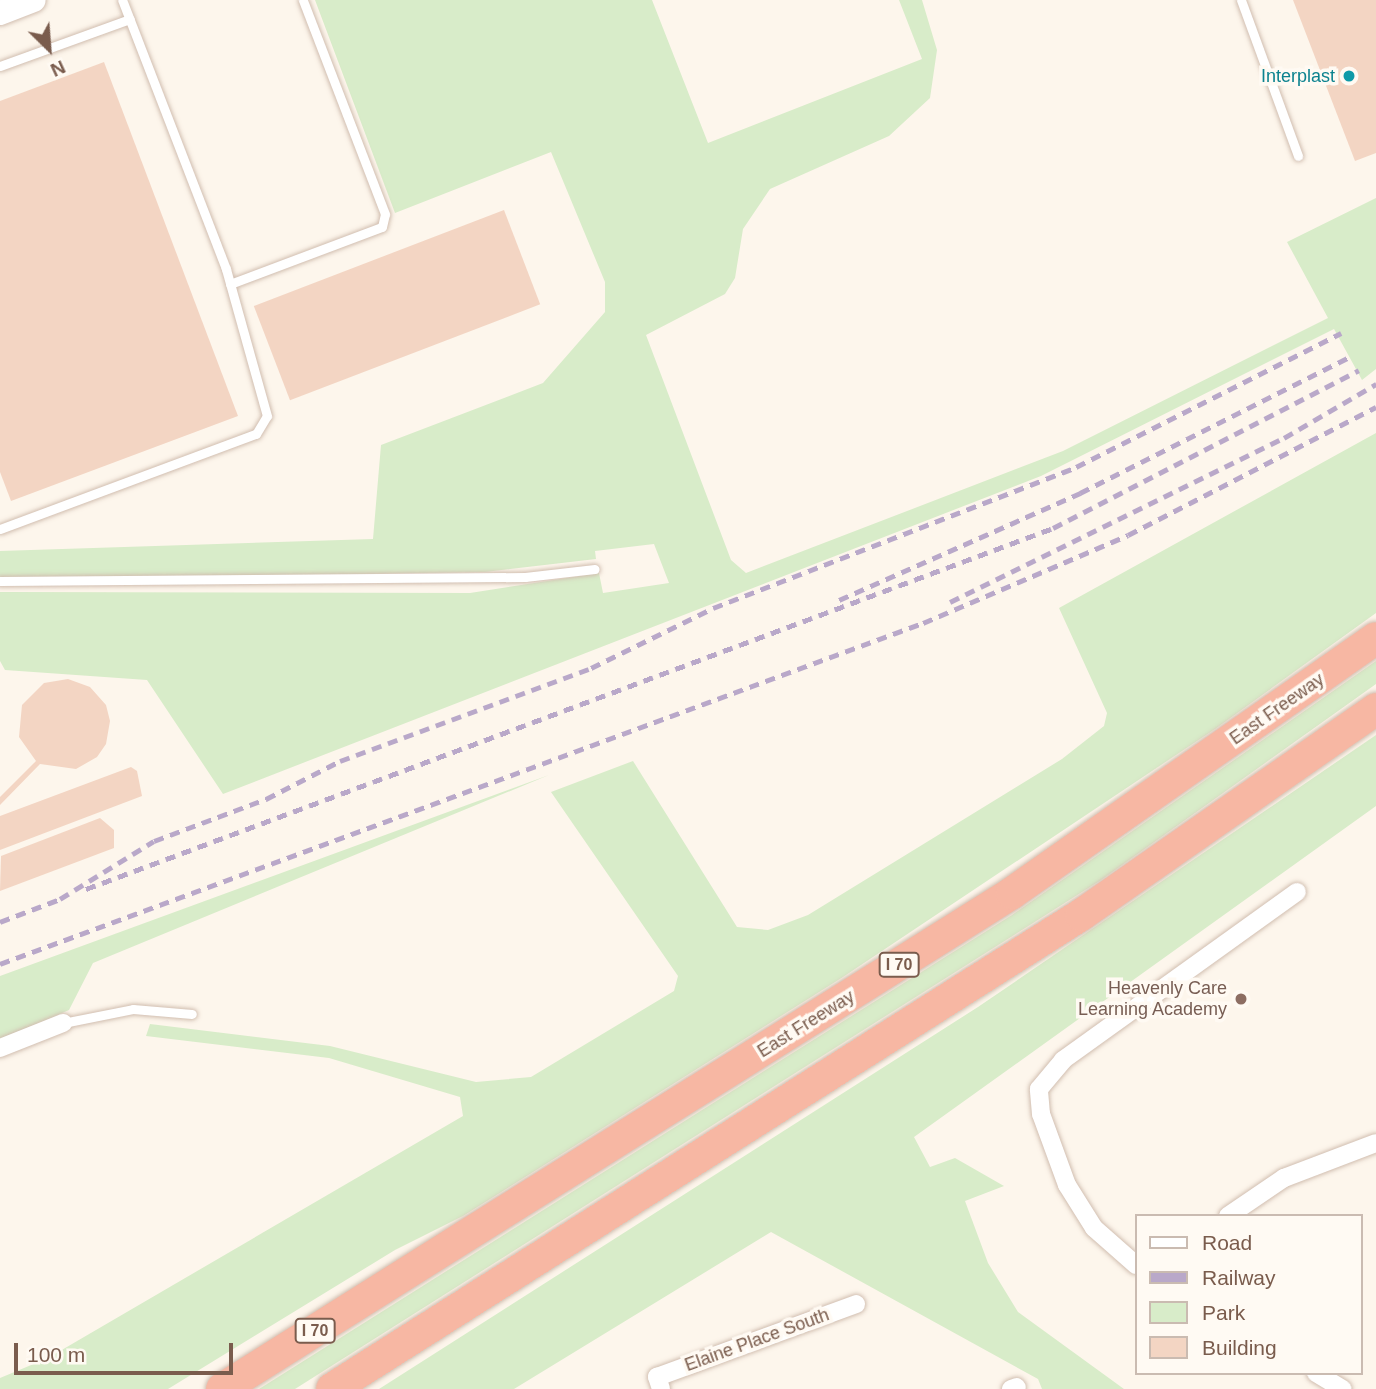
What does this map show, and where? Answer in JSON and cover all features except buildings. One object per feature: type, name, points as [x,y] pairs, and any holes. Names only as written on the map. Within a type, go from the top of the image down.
[{"type":"highway","name":"East Freeway","points":[[222,1389],[1012,893],[1376,638]]},
{"type":"highway","points":[[332,1389],[1081,915],[1376,709]]},
{"type":"highway","points":[[338,1389],[396,1349]]},
{"type":"street","points":[[0,13],[34,0]]},
{"type":"street","points":[[1134,1263],[1094,1228],[1067,1185],[1041,1114],[1039,1089],[1063,1060],[1297,892]]},
{"type":"street","points":[[0,1048],[63,1023]]},
{"type":"street","points":[[1231,1214],[1284,1178],[1376,1143]]},
{"type":"street","name":"Elaine Place South","points":[[659,1383],[856,1304]]},
{"type":"street","points":[[1319,1375],[1343,1389]]},
{"type":"lane","points":[[0,529],[257,434],[267,416],[264,395],[230,284],[122,0]]},
{"type":"lane","points":[[230,284],[382,227],[384,214],[303,0]]},
{"type":"lane","points":[[1241,0],[1298,156]]},
{"type":"lane","points":[[0,66],[130,19]]},
{"type":"lane","points":[[0,581],[526,578],[596,569]]},
{"type":"lane","points":[[63,1023],[133,1009],[192,1014]]},
{"type":"green space","points":[[315,0],[652,0],[708,143],[922,59],[899,0],[922,0],[937,50],[930,98],[889,136],[770,189],[743,229],[735,278],[725,294],[646,335],[731,560],[746,573],[1063,451],[1328,318],[1287,242],[1376,198],[1376,369],[1362,380],[1334,329],[1041,476],[223,794],[147,680],[5,670],[0,661],[0,592],[470,593],[599,573],[603,593],[669,583],[654,544],[595,551],[596,559],[485,572],[0,580],[0,551],[373,539],[381,445],[543,383],[605,312],[605,282],[551,152],[395,213]]},
{"type":"green space","points":[[1376,433],[1376,613],[1215,729],[843,977],[463,1216],[395,1250],[168,1389],[0,1389],[0,1378],[48,1358],[463,1116],[460,1097],[329,1058],[146,1036],[150,1024],[330,1046],[476,1082],[531,1077],[674,991],[678,976],[551,792],[633,761],[737,927],[768,930],[808,915],[1062,759],[1104,726],[1107,713],[1059,608]]},
{"type":"green space","points":[[1376,661],[1376,684],[1101,880],[295,1389],[259,1389],[1012,915]]},
{"type":"green space","points":[[1376,735],[1376,806],[914,1137],[930,1167],[955,1158],[1004,1186],[965,1201],[988,1263],[1018,1312],[1124,1389],[1042,1389],[1038,1379],[771,1232],[514,1389],[379,1389],[978,1007]]},
{"type":"green space","points":[[549,775],[93,963],[69,1010],[0,1040],[0,976]]},
{"type":"railway","points":[[0,922],[60,899],[154,841],[266,799],[340,761],[591,668],[713,608],[1076,467],[1341,333]]},
{"type":"railway","points":[[839,600],[1080,493],[1351,356]]},
{"type":"railway","points":[[86,889],[1053,528],[1359,370]]},
{"type":"railway","points":[[950,602],[1284,438],[1376,384]]},
{"type":"railway","points":[[0,964],[923,623],[1128,535],[1376,407]]},
{"type":"place","name":"Interplast","points":[[1349,76]]},
{"type":"place","name":"Heavenly Care Learning Academy","points":[[1241,999]]}]
